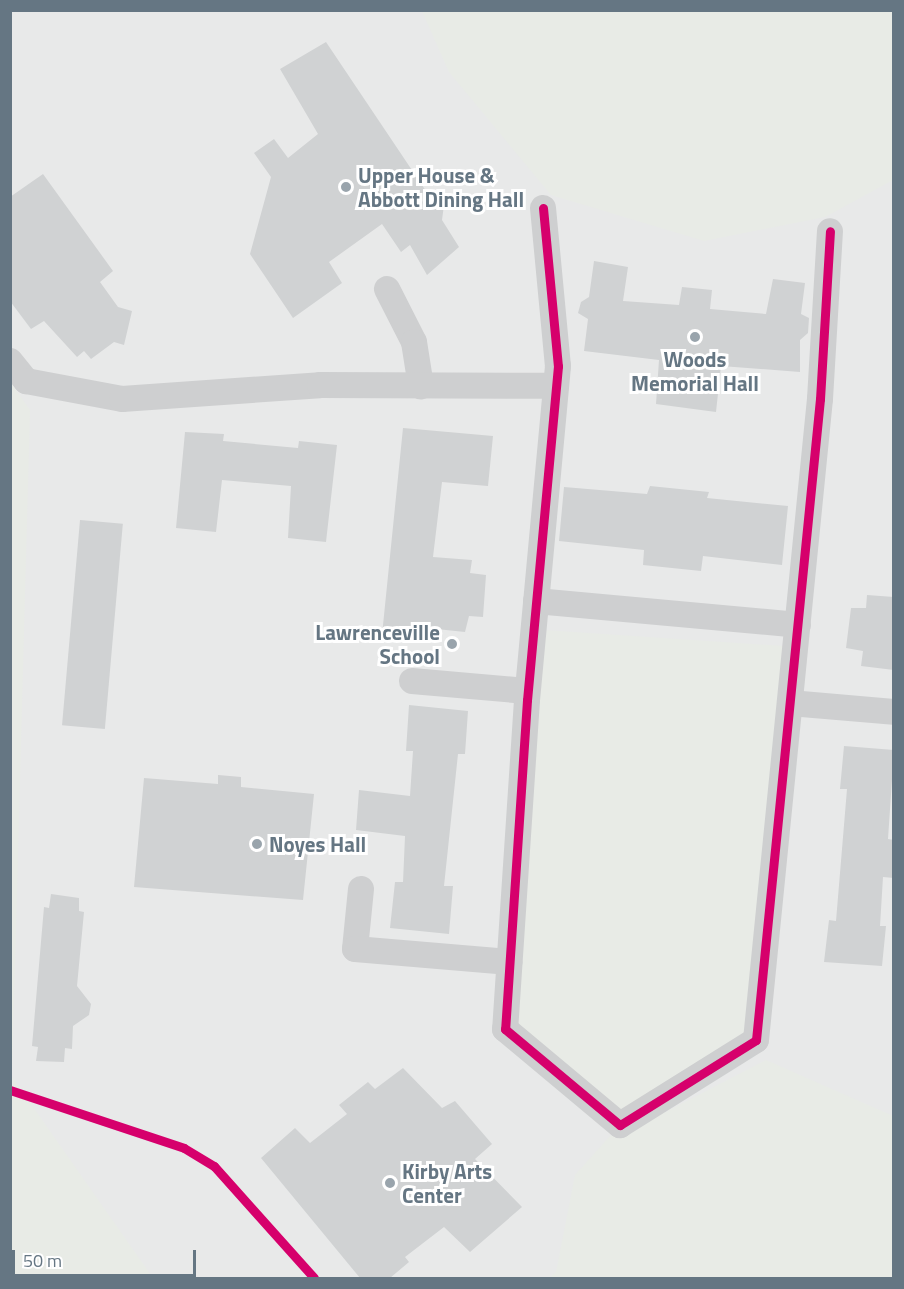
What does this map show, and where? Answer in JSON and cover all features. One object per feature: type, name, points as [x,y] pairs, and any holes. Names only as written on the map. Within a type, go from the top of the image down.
[{"type":"street","points":[[543,208],[558,366],[528,691],[505,1029],[620,1125],[756,1040],[820,399],[830,231]]},
{"type":"street","points":[[387,289],[414,342],[422,386]]},
{"type":"street","points":[[10,361],[26,381],[122,399],[320,385],[556,386]]},
{"type":"street","points":[[536,602],[798,625]]},
{"type":"street","points":[[412,681],[528,691]]},
{"type":"street","points":[[790,703],[894,712]]},
{"type":"street","points":[[361,890],[355,949],[509,963]]},
{"type":"shaded area","name":"Lawrenceville School","points":[[11,11],[893,11],[893,1278],[11,1278]]},
{"type":"shaded area","points":[[422,11],[893,11],[893,180],[825,217],[704,241],[551,195],[449,72]]},
{"type":"shaded area","points":[[11,383],[30,410],[12,1077],[153,1278],[11,1278]]},
{"type":"shaded area","points":[[544,630],[783,646],[746,1033],[620,1111],[516,1024]]},
{"type":"shaded area","points":[[766,1060],[893,1116],[893,1278],[549,1278],[556,1272],[575,1175],[620,1125],[654,1118]]},
{"type":"building","name":"Upper House & Abbott Dining Hall","points":[[326,42],[430,197],[444,205],[442,220],[459,247],[427,275],[410,245],[401,252],[382,224],[329,262],[342,283],[293,318],[250,254],[271,177],[254,153],[274,139],[288,158],[318,134],[280,69]]},
{"type":"building","points":[[43,174],[113,271],[100,282],[118,307],[132,311],[124,345],[114,342],[91,359],[84,351],[77,357],[44,321],[31,329],[10,301],[10,197]]},
{"type":"building","name":"Woods Memorial Hall","points":[[594,261],[628,267],[623,301],[679,305],[682,287],[712,290],[710,309],[766,314],[773,279],[805,283],[801,314],[809,318],[808,333],[800,340],[800,372],[721,366],[716,412],[656,404],[659,360],[584,351],[588,319],[578,313],[581,302],[589,297]]},
{"type":"building","points":[[403,428],[493,436],[488,486],[442,482],[433,557],[472,560],[470,573],[486,575],[483,617],[469,616],[465,632],[427,628],[425,640],[382,635]]},
{"type":"building","points":[[185,432],[224,434],[223,441],[298,448],[299,441],[337,445],[326,542],[288,538],[291,486],[222,480],[216,532],[176,528]]},
{"type":"building","points":[[650,486],[709,492],[707,498],[788,506],[782,565],[703,556],[701,571],[643,565],[644,550],[559,541],[564,487],[647,494]]},
{"type":"building","points":[[80,520],[123,524],[105,729],[62,725]]},
{"type":"building","points":[[867,595],[894,597],[894,670],[861,666],[863,651],[846,648],[851,608],[866,608]]},
{"type":"building","points":[[409,705],[468,711],[465,754],[458,754],[444,886],[453,886],[449,934],[390,928],[395,882],[403,882],[405,836],[356,830],[359,790],[410,796],[413,751],[406,751]]},
{"type":"building","points":[[844,746],[894,750],[888,839],[894,840],[894,878],[883,877],[880,926],[886,926],[882,966],[824,962],[829,920],[836,921],[847,789],[840,789]]},
{"type":"building","name":"Noyes Hall","points":[[218,775],[241,777],[241,787],[314,794],[303,900],[134,887],[144,778],[218,784]]},
{"type":"building","points":[[51,894],[79,898],[79,911],[84,912],[77,986],[91,1004],[89,1015],[73,1026],[72,1049],[65,1048],[64,1062],[36,1061],[38,1047],[32,1046],[44,907],[49,908]]},
{"type":"building","name":"Kirby Arts Center","points":[[403,1068],[442,1108],[455,1101],[492,1144],[475,1159],[522,1207],[470,1252],[444,1227],[405,1257],[409,1262],[390,1278],[360,1278],[261,1158],[295,1128],[310,1143],[347,1114],[339,1105],[368,1082],[375,1089]]},
{"type":"cycle path","points":[[543,208],[558,366],[527,700],[505,1029],[620,1125],[756,1040],[820,399],[830,231]]},
{"type":"cycle path","points":[[10,1090],[184,1148],[214,1166],[314,1278]]},
{"type":"place","name":"Upper House & Abbott Dining Hall","points":[[346,187]]},
{"type":"place","name":"Woods Memorial Hall","points":[[695,337]]},
{"type":"place","name":"Lawrenceville School","points":[[452,644]]},
{"type":"place","name":"Noyes Hall","points":[[257,844]]},
{"type":"place","name":"Kirby Arts Center","points":[[390,1183]]}]
